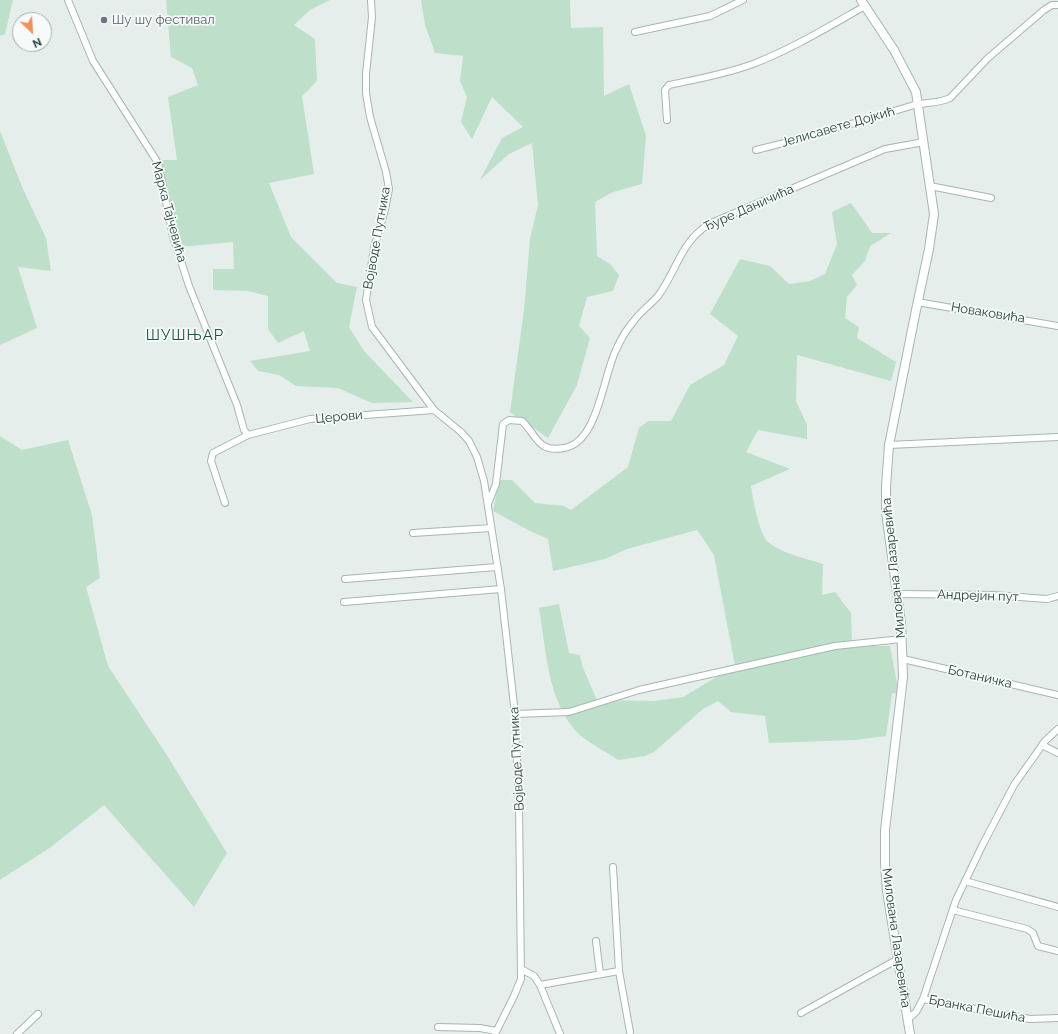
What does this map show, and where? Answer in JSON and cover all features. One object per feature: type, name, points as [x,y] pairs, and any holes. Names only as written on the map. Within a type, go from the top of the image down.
[{"type":"street","name":"Марка Тајчевића","points":[[68,0],[93,61],[158,163],[173,236],[189,286],[236,404],[244,430],[248,435]]},
{"type":"street","name":"Војводе Путника","points":[[371,0],[372,17],[366,74],[366,93],[370,117],[386,172],[389,189],[385,210],[374,248],[366,300],[369,318],[375,331],[434,410],[469,441],[477,457],[484,481],[501,589],[514,714],[520,830],[521,979],[496,1033]]},
{"type":"street","points":[[635,32],[710,16],[743,0]]},
{"type":"street","points":[[666,120],[665,90],[669,85],[711,76],[753,64],[799,43],[863,3]]},
{"type":"street","name":"Милована Лазаревића","points":[[863,3],[907,73],[919,104],[934,214],[929,249],[917,302],[889,446],[886,501],[903,659],[902,695],[885,830],[887,891],[910,1034]]},
{"type":"street","name":"Јелисавете Дојкић","points":[[756,150],[919,104],[942,102],[950,98],[988,58],[1044,10],[1052,5],[1058,5]]},
{"type":"street","name":"Ђуре Даничића","points":[[488,506],[496,484],[503,424],[509,420],[522,421],[533,433],[538,443],[545,447],[565,448],[580,440],[588,431],[596,411],[615,351],[632,322],[658,295],[687,244],[701,229],[716,221],[885,150],[924,142]]},
{"type":"street","points":[[930,186],[991,198]]},
{"type":"street","name":"Новаковића","points":[[917,302],[1058,326]]},
{"type":"street","name":"Церови","points":[[224,503],[211,461],[212,455],[215,451],[248,435],[310,419],[434,410]]},
{"type":"street","points":[[889,446],[1058,437]]},
{"type":"street","points":[[413,533],[491,528]]},
{"type":"street","points":[[345,579],[497,567]]},
{"type":"street","points":[[344,602],[501,589]]},
{"type":"street","name":"Андрејин пут","points":[[897,594],[992,595],[1047,599],[1058,596]]},
{"type":"street","points":[[514,714],[569,712],[640,690],[835,646],[902,639]]},
{"type":"street","name":"Ботаничка","points":[[903,659],[1058,695]]},
{"type":"street","points":[[923,999],[953,910],[965,881],[1014,785],[1042,745],[1058,729]]},
{"type":"street","points":[[1042,745],[1058,753]]},
{"type":"street","points":[[613,867],[619,971],[630,1032]]},
{"type":"street","points":[[965,881],[1058,907]]},
{"type":"street","points":[[953,910],[1027,930],[1033,933],[1038,946],[1058,951]]},
{"type":"street","points":[[596,941],[600,974]]},
{"type":"street","points":[[801,1013],[898,959]]},
{"type":"street","points":[[521,969],[534,976],[540,985],[560,1034]]},
{"type":"street","points":[[540,985],[619,971]]},
{"type":"street","name":"Бранка Пешића","points":[[907,1020],[916,1012],[923,999],[1030,1019],[1058,1018]]},
{"type":"street","points":[[17,1034],[38,1014]]},
{"type":"street","points":[[438,1027],[480,1028],[496,1033]]},
{"type":"green space","points":[[0,0],[13,0],[5,34],[0,36]]},
{"type":"green space","points":[[166,0],[330,0],[310,10],[294,25],[315,39],[317,81],[302,96],[314,174],[269,183],[291,237],[337,283],[357,287],[349,327],[364,351],[413,402],[372,403],[338,388],[296,386],[279,375],[258,371],[250,361],[310,351],[304,331],[278,343],[268,329],[268,296],[248,291],[213,290],[213,269],[234,269],[233,242],[180,247],[160,160],[177,160],[168,97],[198,85],[192,68],[171,57]]},
{"type":"green space","points":[[421,0],[570,0],[571,28],[603,27],[604,96],[629,84],[646,136],[642,184],[613,192],[595,202],[597,256],[610,264],[619,275],[613,291],[587,297],[579,326],[590,338],[577,385],[548,438],[510,412],[524,310],[530,239],[538,205],[532,143],[509,154],[480,180],[502,138],[523,127],[492,97],[472,139],[461,122],[467,97],[460,81],[463,56],[435,53],[425,25]]},
{"type":"green space","points":[[0,131],[23,189],[46,238],[51,271],[18,267],[37,328],[0,345]]},
{"type":"green space","points":[[851,203],[872,233],[891,233],[870,246],[865,261],[852,275],[857,285],[847,297],[845,318],[859,327],[857,338],[896,362],[891,381],[797,355],[796,401],[807,425],[807,439],[758,430],[746,452],[790,469],[751,486],[757,516],[765,538],[768,542],[780,550],[823,564],[822,595],[835,592],[851,613],[852,646],[890,646],[899,694],[892,693],[886,736],[855,740],[769,743],[765,716],[731,712],[718,701],[703,709],[654,752],[645,756],[618,760],[579,734],[566,717],[553,688],[549,672],[539,608],[559,604],[569,653],[580,655],[583,668],[597,700],[654,701],[683,697],[735,666],[714,555],[697,530],[627,549],[605,559],[553,571],[548,539],[493,511],[499,480],[512,480],[535,503],[564,506],[571,510],[628,467],[639,428],[648,421],[671,421],[690,385],[724,365],[738,336],[710,314],[740,259],[770,266],[789,284],[810,281],[825,274],[837,244],[832,212]]},
{"type":"green space","points":[[0,436],[22,450],[68,440],[92,515],[100,578],[86,587],[108,666],[168,757],[227,853],[194,907],[104,805],[51,847],[0,880]]},
{"type":"place","name":"Шу шу фестивал","points":[[104,20]]},
{"type":"district","name":"ШУШЊАР","points":[[185,335]]}]
